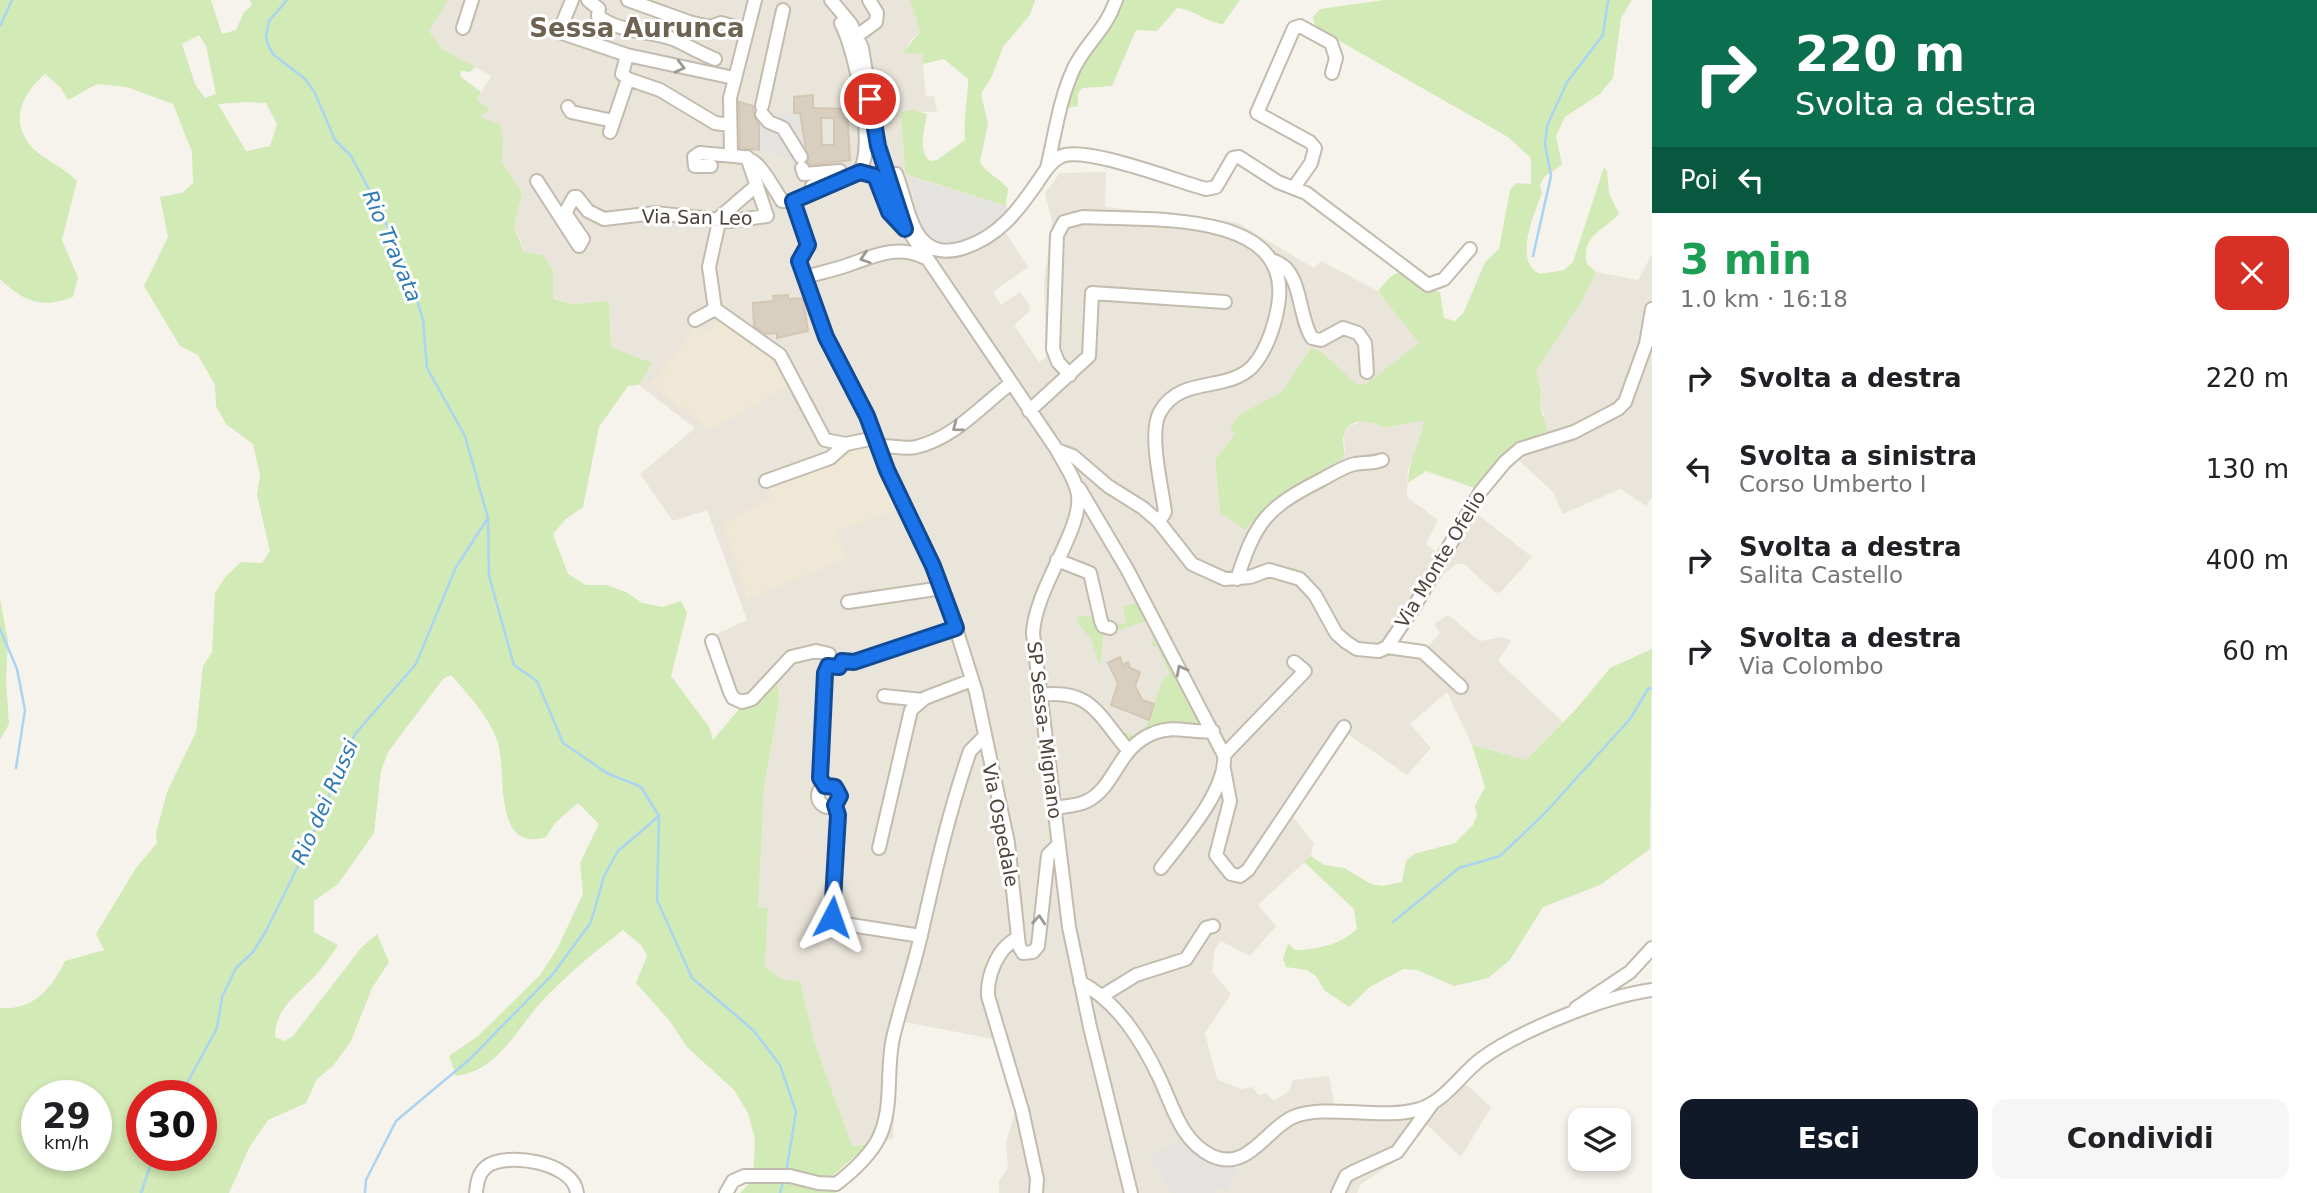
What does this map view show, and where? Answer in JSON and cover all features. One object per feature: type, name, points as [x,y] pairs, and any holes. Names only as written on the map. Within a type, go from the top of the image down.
[{"type":"street","points":[[463,28],[472,0]]},
{"type":"street","points":[[588,0],[599,9],[599,17],[632,32],[673,39],[728,66]]},
{"type":"street","points":[[628,0],[689,22],[710,27],[721,23],[747,30]]},
{"type":"street","points":[[731,155],[728,66],[747,30],[755,0]]},
{"type":"street","points":[[831,0],[855,58],[866,144],[865,161],[860,172]]},
{"type":"street","name":"SP Sessa- Mignano","points":[[831,0],[858,36],[864,55],[874,129],[905,229],[1057,450],[1075,482],[1078,509],[1034,618],[1040,695],[1069,927],[1131,1193]]},
{"type":"street","points":[[858,36],[876,22],[877,13],[869,0]]},
{"type":"street","points":[[1047,168],[1071,76],[1078,61],[1107,24],[1116,0]]},
{"type":"street","points":[[571,1],[559,32],[628,55],[728,66]]},
{"type":"street","points":[[783,10],[762,106],[769,122],[783,128],[801,162],[804,174],[840,171],[837,176],[812,186],[812,193]]},
{"type":"street","points":[[1294,186],[1311,163],[1315,148],[1310,142],[1257,113],[1294,28],[1300,26],[1331,43],[1336,58],[1332,72]]},
{"type":"street","points":[[628,55],[622,74],[628,79],[660,90],[715,123],[730,125]]},
{"type":"street","points":[[568,107],[571,112],[611,126],[628,79]]},
{"type":"street","points":[[711,166],[695,166],[694,157],[700,153],[747,156],[760,166],[782,201],[793,201],[860,172],[875,176],[889,212],[905,229]]},
{"type":"street","points":[[886,173],[896,174],[909,214],[921,238],[930,248],[943,253],[975,244],[994,235],[1017,210],[1047,168],[1065,155],[1096,156],[1213,189],[1219,184],[1233,158],[1239,157],[1284,185],[1294,186],[1428,285],[1444,279],[1470,249]]},
{"type":"street","points":[[747,156],[757,186],[720,217],[709,267],[715,309],[780,355],[825,440],[846,444],[877,443],[895,449],[921,445],[949,433],[1010,384]]},
{"type":"street","name":"Via San Leo","points":[[537,181],[579,246],[583,239],[565,213],[574,197],[581,200],[595,216],[604,219],[655,213],[720,217],[730,221],[767,216],[757,186]]},
{"type":"street","points":[[793,201],[808,245],[799,261],[805,277],[874,255],[908,251],[926,259]]},
{"type":"street","points":[[1070,375],[1058,362],[1053,349],[1056,235],[1065,222],[1083,217],[1217,228],[1254,242],[1274,261],[1280,263],[1291,276],[1303,322],[1312,338],[1321,340],[1343,328],[1358,333],[1365,343],[1367,372]]},
{"type":"street","points":[[1159,522],[1165,512],[1155,439],[1160,412],[1184,389],[1232,380],[1256,361],[1267,340],[1279,303],[1274,261]]},
{"type":"street","name":"Via Ospedale","points":[[805,277],[826,337],[856,392],[942,588],[956,628],[972,680],[1011,863],[1018,938],[1023,953],[1033,952],[1038,946],[1048,855],[1059,844]]},
{"type":"street","points":[[1029,411],[1088,356],[1092,293],[1225,302]]},
{"type":"street","points":[[695,320],[715,309]]},
{"type":"street","name":"Via Monte Ofelio","points":[[1237,579],[1269,570],[1293,576],[1315,595],[1336,633],[1346,642],[1369,651],[1387,647],[1414,607],[1481,491],[1505,462],[1520,449],[1574,432],[1618,409],[1625,402],[1646,344],[1652,309]]},
{"type":"street","points":[[766,481],[830,458],[846,444]]},
{"type":"street","points":[[1057,450],[1073,456],[1101,481],[1133,501],[1159,522],[1192,564],[1225,579],[1237,579],[1250,544],[1274,507],[1357,463],[1367,465],[1382,460]]},
{"type":"street","points":[[1075,482],[1108,533],[1213,731],[1224,762],[1230,801],[1216,855],[1231,874],[1240,876],[1248,870],[1344,727]]},
{"type":"street","points":[[1057,560],[1090,573],[1101,621],[1104,626],[1111,628]]},
{"type":"street","points":[[848,602],[942,588]]},
{"type":"street","points":[[921,936],[838,922],[832,917],[838,815],[835,805],[824,805],[819,801],[820,789],[825,786],[820,778],[825,673],[829,660],[838,653],[842,661],[854,662],[956,628]]},
{"type":"street","points":[[712,641],[730,692],[733,698],[742,702],[752,699],[791,657],[816,651],[829,660]]},
{"type":"street","points":[[1387,647],[1423,652],[1461,687]]},
{"type":"street","points":[[1161,868],[1205,808],[1224,762],[1305,671],[1294,662]]},
{"type":"street","points":[[884,696],[922,700],[972,680]]},
{"type":"street","points":[[1040,695],[1062,692],[1077,696],[1090,706],[1128,750]]},
{"type":"street","points":[[879,848],[909,716],[922,700]]},
{"type":"street","points":[[1055,808],[1083,803],[1094,797],[1136,742],[1165,729],[1213,731]]},
{"type":"street","points":[[726,1193],[733,1181],[750,1176],[790,1177],[830,1185],[841,1180],[880,1136],[887,1112],[891,1049],[921,936],[935,867],[964,768],[973,745],[984,738]]},
{"type":"street","points":[[1101,996],[1136,975],[1186,959],[1206,928],[1213,926]]},
{"type":"street","points":[[1018,938],[1002,951],[989,980],[988,996],[1022,1110],[1037,1179],[1036,1193]]},
{"type":"street","points":[[1561,1018],[1630,972],[1652,948]]},
{"type":"street","points":[[1080,982],[1101,996],[1142,1045],[1185,1131],[1195,1144],[1215,1157],[1232,1159],[1247,1154],[1294,1116],[1404,1112],[1432,1104]]},
{"type":"street","points":[[1338,1193],[1346,1176],[1398,1153],[1432,1104],[1493,1051],[1561,1018],[1628,993],[1652,990]]},
{"type":"street","points":[[476,1193],[483,1170],[494,1163],[508,1161],[559,1168],[573,1180],[577,1193]]},
{"type":"shaded area","points":[[448,0],[910,0],[920,32],[911,39],[903,53],[922,54],[926,97],[934,96],[937,112],[901,112],[905,174],[1006,206],[1013,217],[1004,230],[1028,267],[993,292],[1001,305],[1020,292],[1029,305],[1030,311],[1014,325],[1039,362],[1046,358],[1044,281],[1052,222],[1045,193],[1060,173],[1106,172],[1105,207],[1236,222],[1314,268],[1321,261],[1378,291],[1420,343],[1366,384],[1356,384],[1322,352],[1308,351],[1303,363],[1282,392],[1240,414],[1233,438],[1215,460],[1220,512],[1250,526],[1272,501],[1345,452],[1344,434],[1350,426],[1366,420],[1385,428],[1424,419],[1421,440],[1408,469],[1407,497],[1438,520],[1426,544],[1438,554],[1518,443],[1545,415],[1540,407],[1541,391],[1536,371],[1582,301],[1596,272],[1638,280],[1652,254],[1652,497],[1646,506],[1620,489],[1563,514],[1553,492],[1516,458],[1472,510],[1532,557],[1501,592],[1496,593],[1464,564],[1456,564],[1438,579],[1394,641],[1426,649],[1440,633],[1434,624],[1448,615],[1480,641],[1503,637],[1511,641],[1498,661],[1563,722],[1526,760],[1472,745],[1447,692],[1410,724],[1431,748],[1407,775],[1345,732],[1291,815],[1314,843],[1311,856],[1258,905],[1276,926],[1250,956],[1221,941],[1215,948],[1212,972],[1231,994],[1205,1033],[1217,1079],[1241,1089],[1252,1087],[1259,1095],[1266,1093],[1274,1101],[1289,1091],[1293,1080],[1329,1076],[1335,1108],[1394,1108],[1431,1099],[1457,1076],[1491,1107],[1461,1157],[1425,1123],[1402,1157],[1361,1184],[1357,1193],[999,1193],[999,1181],[1008,1168],[1006,1142],[1017,1105],[994,1039],[904,1022],[896,1055],[893,1139],[852,1146],[815,1044],[800,981],[781,979],[765,966],[768,909],[758,907],[760,848],[764,788],[779,702],[740,708],[729,697],[708,638],[747,620],[707,510],[673,521],[640,474],[695,428],[639,385],[651,363],[611,347],[609,301],[571,304],[553,297],[525,252],[514,227],[522,193],[502,162],[503,138],[479,116],[490,109],[477,100],[491,76],[442,49],[429,31]]},
{"type":"shaded area","points":[[800,113],[805,156],[786,158],[759,148],[760,114]]},
{"type":"shaded area","points":[[911,178],[1006,206],[1008,209],[988,232],[962,243],[937,246],[930,239],[917,211]]},
{"type":"shaded area","points":[[720,317],[775,356],[790,384],[711,430],[649,383],[660,375],[696,326],[707,334]]},
{"type":"shaded area","points":[[874,443],[900,508],[837,532],[846,559],[747,599],[723,524],[773,497],[768,483]]},
{"type":"shaded area","points":[[1182,1140],[1211,1164],[1239,1168],[1227,1193],[1219,1188],[1214,1193],[1174,1193],[1148,1157]]},
{"type":"green space","points":[[0,0],[211,0],[222,34],[236,30],[244,12],[252,5],[250,0],[448,0],[429,31],[442,49],[475,67],[470,72],[461,71],[460,76],[481,92],[477,100],[490,109],[480,117],[500,124],[503,138],[502,162],[522,193],[514,227],[524,252],[543,255],[553,270],[553,298],[571,304],[609,301],[611,347],[652,363],[639,385],[628,386],[599,427],[583,507],[566,519],[553,534],[568,574],[586,585],[606,585],[626,592],[642,603],[662,607],[681,601],[687,613],[671,676],[709,727],[713,740],[740,708],[751,705],[776,676],[779,702],[764,788],[758,907],[768,908],[765,966],[781,979],[800,981],[815,1044],[852,1146],[869,1144],[829,1179],[836,1193],[740,1193],[753,1180],[755,1140],[748,1113],[734,1090],[687,1047],[669,1020],[636,983],[647,956],[642,946],[623,930],[555,988],[496,1056],[471,1072],[456,1076],[449,1056],[478,1036],[540,975],[557,949],[583,894],[580,863],[599,824],[578,803],[555,823],[546,837],[529,839],[517,834],[509,822],[505,807],[498,743],[490,724],[451,675],[443,679],[388,752],[381,771],[374,833],[338,884],[314,901],[314,932],[338,945],[283,1010],[275,1037],[285,1041],[293,1036],[361,948],[377,934],[389,962],[372,988],[351,1041],[333,1066],[317,1079],[306,1103],[268,1120],[249,1148],[229,1193],[0,1193],[0,1008],[12,1008],[32,1002],[47,989],[65,961],[104,950],[96,934],[136,868],[157,843],[156,833],[167,792],[196,732],[203,666],[212,652],[215,593],[226,576],[241,562],[262,563],[270,551],[257,495],[260,475],[253,444],[226,424],[216,406],[215,385],[198,355],[180,346],[144,286],[168,237],[160,197],[182,193],[193,183],[192,152],[173,104],[127,87],[97,84],[68,100],[60,87],[45,74],[37,81],[22,106],[21,125],[24,135],[34,149],[77,181],[62,240],[78,278],[73,297],[62,301],[43,303],[17,293],[0,279]],"holes":[[[199,35],[206,46],[216,94],[205,98],[195,84],[182,44]],[[266,103],[277,124],[270,146],[246,151],[218,104]]]},
{"type":"green space","points":[[910,0],[1035,0],[1030,15],[1003,47],[992,76],[981,94],[988,123],[980,162],[1008,189],[1006,206],[905,174],[901,112],[913,110],[927,114],[924,151],[930,161],[937,160],[965,140],[968,87],[968,79],[944,59],[923,64],[922,54],[902,53],[920,32]]},
{"type":"green space","points":[[1121,0],[1240,0],[1223,24],[1177,8],[1157,31],[1136,30],[1112,86],[1082,88],[1078,94],[1078,106],[1066,108],[1085,57],[1111,27]]},
{"type":"green space","points":[[1384,0],[1632,0],[1621,18],[1613,78],[1600,94],[1565,117],[1556,136],[1562,165],[1545,176],[1540,185],[1542,193],[1528,237],[1528,259],[1532,268],[1540,274],[1564,270],[1573,262],[1604,167],[1607,171],[1609,193],[1619,214],[1590,241],[1587,247],[1587,264],[1596,272],[1582,301],[1536,371],[1541,391],[1540,407],[1548,431],[1518,443],[1477,489],[1426,471],[1408,483],[1424,420],[1384,428],[1374,423],[1357,422],[1347,428],[1344,434],[1343,458],[1272,501],[1245,530],[1220,512],[1215,460],[1235,434],[1230,429],[1240,414],[1282,392],[1311,348],[1322,352],[1356,384],[1366,384],[1419,343],[1378,291],[1390,277],[1399,272],[1424,288],[1440,292],[1444,318],[1455,321],[1464,312],[1485,262],[1499,249],[1510,190],[1516,183],[1531,184],[1531,158],[1508,137],[1315,27],[1313,17],[1320,9]]},
{"type":"green space","points":[[0,599],[8,641],[6,682],[9,724],[0,740]]},
{"type":"green space","points":[[1140,603],[1149,620],[1110,633],[1116,625],[1126,623],[1123,606]]},
{"type":"green space","points":[[1079,616],[1093,617],[1096,627],[1104,631],[1100,667],[1091,639],[1077,622]]},
{"type":"green space","points":[[1157,635],[1201,724],[1165,723],[1126,740],[1120,731],[1134,735],[1145,729],[1164,677],[1170,675],[1157,646],[1150,646]]},
{"type":"green space","points":[[1652,649],[1650,849],[1600,885],[1543,907],[1510,960],[1488,978],[1454,986],[1417,970],[1403,969],[1370,987],[1349,1007],[1324,990],[1316,976],[1307,970],[1286,967],[1283,959],[1288,943],[1295,950],[1311,949],[1344,939],[1357,929],[1354,909],[1304,862],[1311,856],[1324,865],[1344,868],[1371,884],[1382,886],[1402,882],[1406,861],[1414,854],[1455,843],[1473,825],[1477,816],[1475,806],[1485,787],[1472,745],[1526,760],[1577,708],[1610,668]]},
{"type":"building","points":[[813,95],[813,108],[847,109],[850,160],[810,165],[800,113],[794,113],[794,97]],"holes":[[[821,118],[834,118],[834,145],[822,145]]]},
{"type":"building","points":[[739,102],[753,106],[754,116],[759,124],[759,150],[740,148]]},
{"type":"building","points":[[788,295],[788,299],[803,298],[808,331],[777,338],[777,333],[766,334],[754,326],[753,303],[774,301],[773,296]]},
{"type":"building","points":[[1120,657],[1123,665],[1128,662],[1130,668],[1140,672],[1135,686],[1142,700],[1154,704],[1149,720],[1111,705],[1118,683],[1108,663]]},
{"type":"waterway","points":[[0,26],[12,0]]},
{"type":"waterway","name":"Rio Travata","points":[[287,0],[269,21],[266,36],[268,45],[273,54],[305,79],[314,91],[335,140],[351,156],[379,208],[410,277],[423,320],[427,368],[465,436],[488,518],[489,576],[514,665],[537,681],[563,743],[607,773],[641,787],[659,816],[657,900],[692,978],[753,1030],[780,1065],[796,1112],[786,1173]]},
{"type":"waterway","points":[[1533,256],[1551,176],[1545,144],[1547,126],[1567,82],[1603,35],[1608,0]]},
{"type":"waterway","name":"Rio dei Russi","points":[[189,1080],[217,1028],[222,997],[236,968],[253,952],[266,931],[306,850],[355,734],[416,664],[456,567],[488,518]]},
{"type":"waterway","points":[[0,629],[17,669],[25,710],[16,768]]},
{"type":"waterway","points":[[1393,922],[1459,868],[1500,856],[1544,814],[1630,719],[1648,689],[1652,688]]},
{"type":"waterway","points":[[365,1193],[366,1180],[396,1121],[470,1059],[553,974],[591,922],[604,876],[618,851],[659,816]]},
{"type":"waterway","name":"Rio dei Russi","points":[[141,1193],[149,1171]]},
{"type":"waterway","points":[[780,1193],[784,1179]]},
{"type":"district","name":"Sessa Aurunca","points":[[637,28]]},
{"type":"route","points":[[832,917],[838,815],[835,805],[840,796],[835,787],[825,786],[820,778],[825,673],[828,666],[839,667],[842,661],[854,662],[956,628],[933,566],[881,457],[867,416],[826,337],[799,261],[808,245],[793,201],[860,172],[869,172],[875,176],[889,212],[905,229],[878,146],[870,99]]}]
